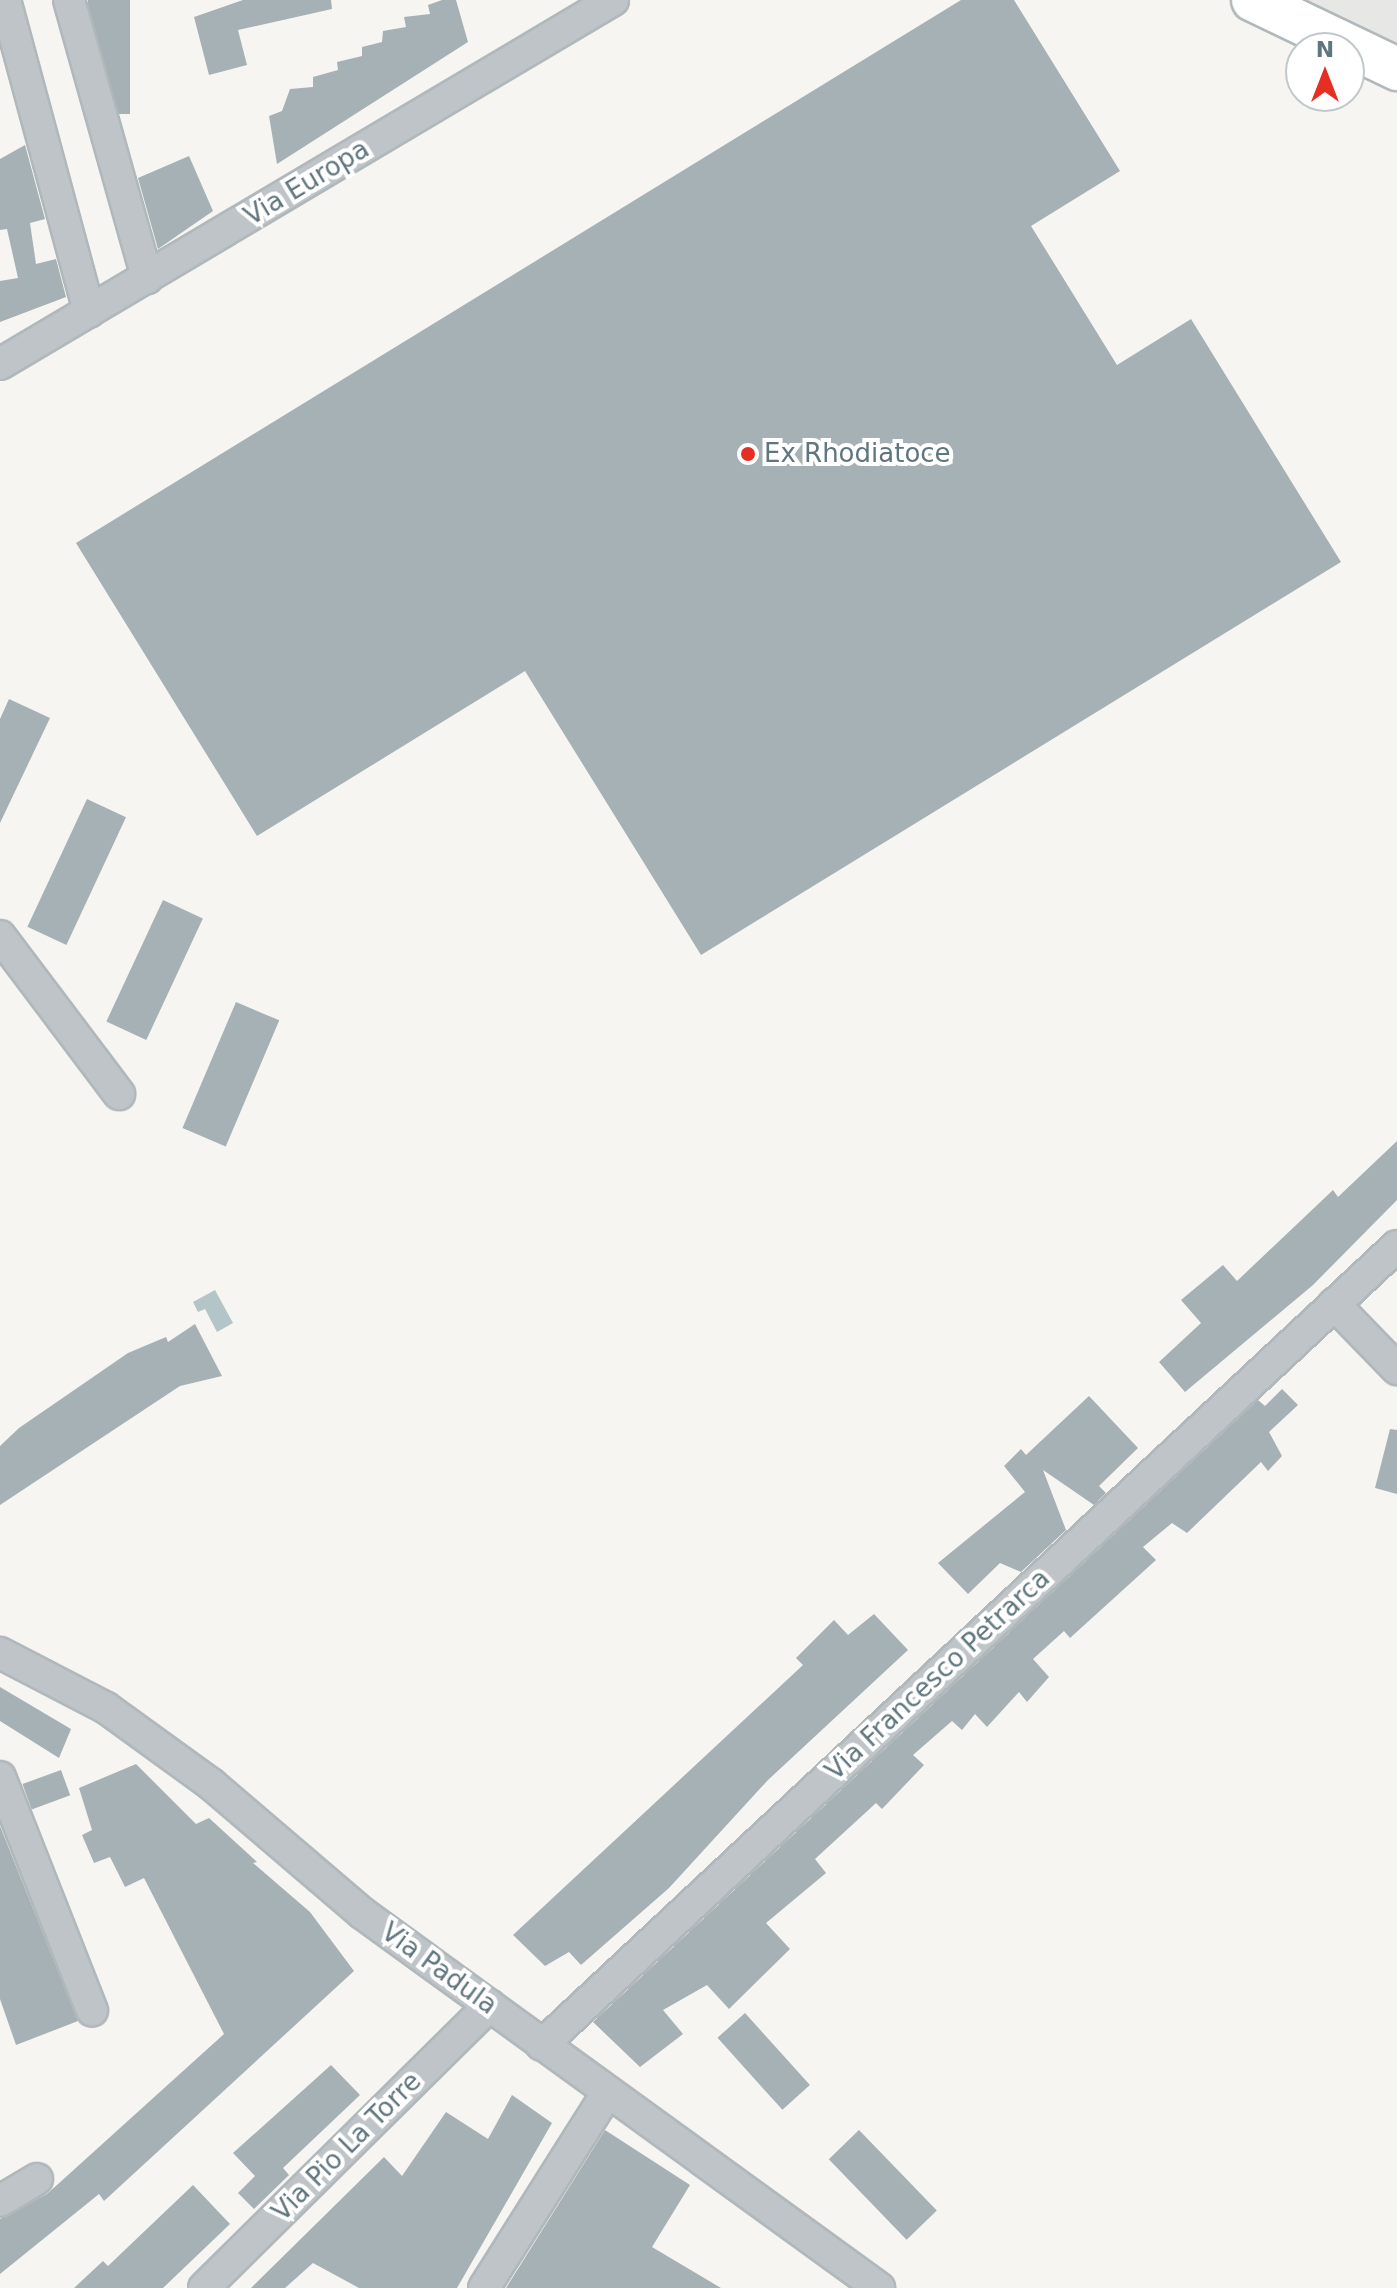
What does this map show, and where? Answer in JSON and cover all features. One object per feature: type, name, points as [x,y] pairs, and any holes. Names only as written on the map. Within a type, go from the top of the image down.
[{"type":"street","points":[[5,0],[89,312]]},
{"type":"street","points":[[69,0],[147,278]]},
{"type":"street","name":"Via Europa","points":[[0,364],[613,0]]},
{"type":"street","points":[[1253,0],[1397,69]]},
{"type":"street","points":[[0,936],[119,1094]]},
{"type":"street","name":"Via Francesco Petrarca","points":[[542,2045],[1397,1246]]},
{"type":"street","points":[[1334,1304],[1397,1369]]},
{"type":"street","name":"Via Padula","points":[[0,1653],[106,1708],[211,1784],[362,1913],[879,2288]]},
{"type":"street","points":[[0,1777],[92,2010]]},
{"type":"street","name":"Via Pio La Torre","points":[[204,2288],[490,2005]]},
{"type":"street","points":[[484,2288],[608,2092]]},
{"type":"street","points":[[0,2201],[37,2179]]},
{"type":"shaded area","points":[[1303,0],[1397,0],[1397,45]]},
{"type":"shaded area","points":[[215,1290],[233,1323],[217,1332],[205,1309],[198,1312],[193,1302]]},
{"type":"building","points":[[88,0],[130,0],[130,114],[88,114]]},
{"type":"building","points":[[243,0],[331,0],[332,9],[238,30],[247,65],[209,75],[194,17]]},
{"type":"building","points":[[442,0],[456,0],[468,42],[277,164],[269,116],[282,111],[290,89],[313,87],[313,77],[338,70],[337,62],[362,56],[362,47],[382,42],[383,31],[406,27],[404,17],[430,14],[428,5]]},
{"type":"building","name":"Ex Rhodiatoce","points":[[961,0],[1014,0],[1120,171],[1031,226],[1117,365],[1191,319],[1341,562],[701,955],[525,671],[257,836],[76,543]]},
{"type":"building","points":[[25,145],[45,219],[30,223],[36,264],[56,259],[66,297],[0,322],[0,281],[18,278],[7,229],[0,230],[0,159]]},
{"type":"building","points":[[189,156],[213,211],[158,249],[138,178]]},
{"type":"building","points":[[9,699],[50,718],[0,823],[0,719]]},
{"type":"building","points":[[87,799],[126,817],[66,945],[27,927]]},
{"type":"building","points":[[163,900],[203,919],[146,1040],[106,1021]]},
{"type":"building","points":[[236,1002],[279,1020],[226,1146],[182,1128]]},
{"type":"building","points":[[1397,1141],[1397,1200],[1313,1285],[1185,1392],[1159,1362],[1201,1323],[1181,1300],[1223,1265],[1237,1281],[1333,1190],[1338,1197]]},
{"type":"building","points":[[195,1324],[222,1376],[180,1386],[0,1505],[0,1446],[19,1428],[128,1353],[166,1337],[168,1342]]},
{"type":"building","points":[[1282,1389],[1298,1405],[1269,1432],[1282,1456],[1268,1471],[1261,1462],[1187,1533],[1172,1523],[1143,1547],[1156,1560],[1070,1638],[1064,1631],[1033,1659],[1049,1677],[1027,1702],[1019,1692],[987,1727],[975,1714],[962,1730],[952,1721],[913,1755],[924,1765],[882,1809],[876,1803],[815,1859],[826,1873],[766,1923],[790,1949],[729,2009],[707,1985],[663,2010],[683,2034],[640,2067],[593,2022],[1258,1400],[1265,1406]]},
{"type":"building","points":[[1089,1396],[1138,1448],[1099,1486],[1106,1493],[1094,1505],[1043,1470],[1066,1530],[1021,1572],[1000,1563],[968,1594],[938,1563],[1025,1492],[1004,1466],[1021,1449],[1026,1455]]},
{"type":"building","points":[[1390,1429],[1397,1430],[1397,1494],[1375,1488]]},
{"type":"building","points":[[874,1614],[908,1650],[768,1780],[669,1888],[581,1965],[569,1952],[545,1966],[513,1935],[803,1665],[796,1658],[834,1620],[848,1635]]},
{"type":"building","points":[[0,1687],[71,1729],[59,1758],[0,1721]]},
{"type":"building","points":[[136,1764],[196,1824],[209,1818],[257,1862],[253,1863],[310,1912],[354,1971],[104,2201],[99,2194],[0,2274],[0,2219],[47,2194],[224,2034],[144,1878],[125,1887],[110,1857],[94,1863],[82,1835],[92,1830],[79,1788]]},
{"type":"building","points":[[61,1770],[70,1795],[32,1809],[22,1784]]},
{"type":"building","points":[[0,1826],[78,2021],[16,2045],[0,1999]]},
{"type":"building","points":[[745,2013],[810,2085],[782,2110],[718,2038]]},
{"type":"building","points":[[331,2065],[360,2095],[283,2168],[289,2175],[254,2209],[238,2193],[255,2176],[233,2153]]},
{"type":"building","points":[[512,2095],[552,2123],[457,2288],[359,2288],[313,2263],[285,2288],[251,2288],[384,2157],[402,2176],[446,2112],[488,2139]]},
{"type":"building","points":[[605,2130],[690,2185],[652,2247],[721,2288],[506,2288]]},
{"type":"building","points":[[859,2130],[937,2211],[907,2240],[829,2159]]},
{"type":"building","points":[[193,2185],[230,2224],[163,2288],[74,2288],[103,2261],[108,2266]]},
{"type":"place","name":"Ex Rhodiatoce","points":[[748,454]]}]
